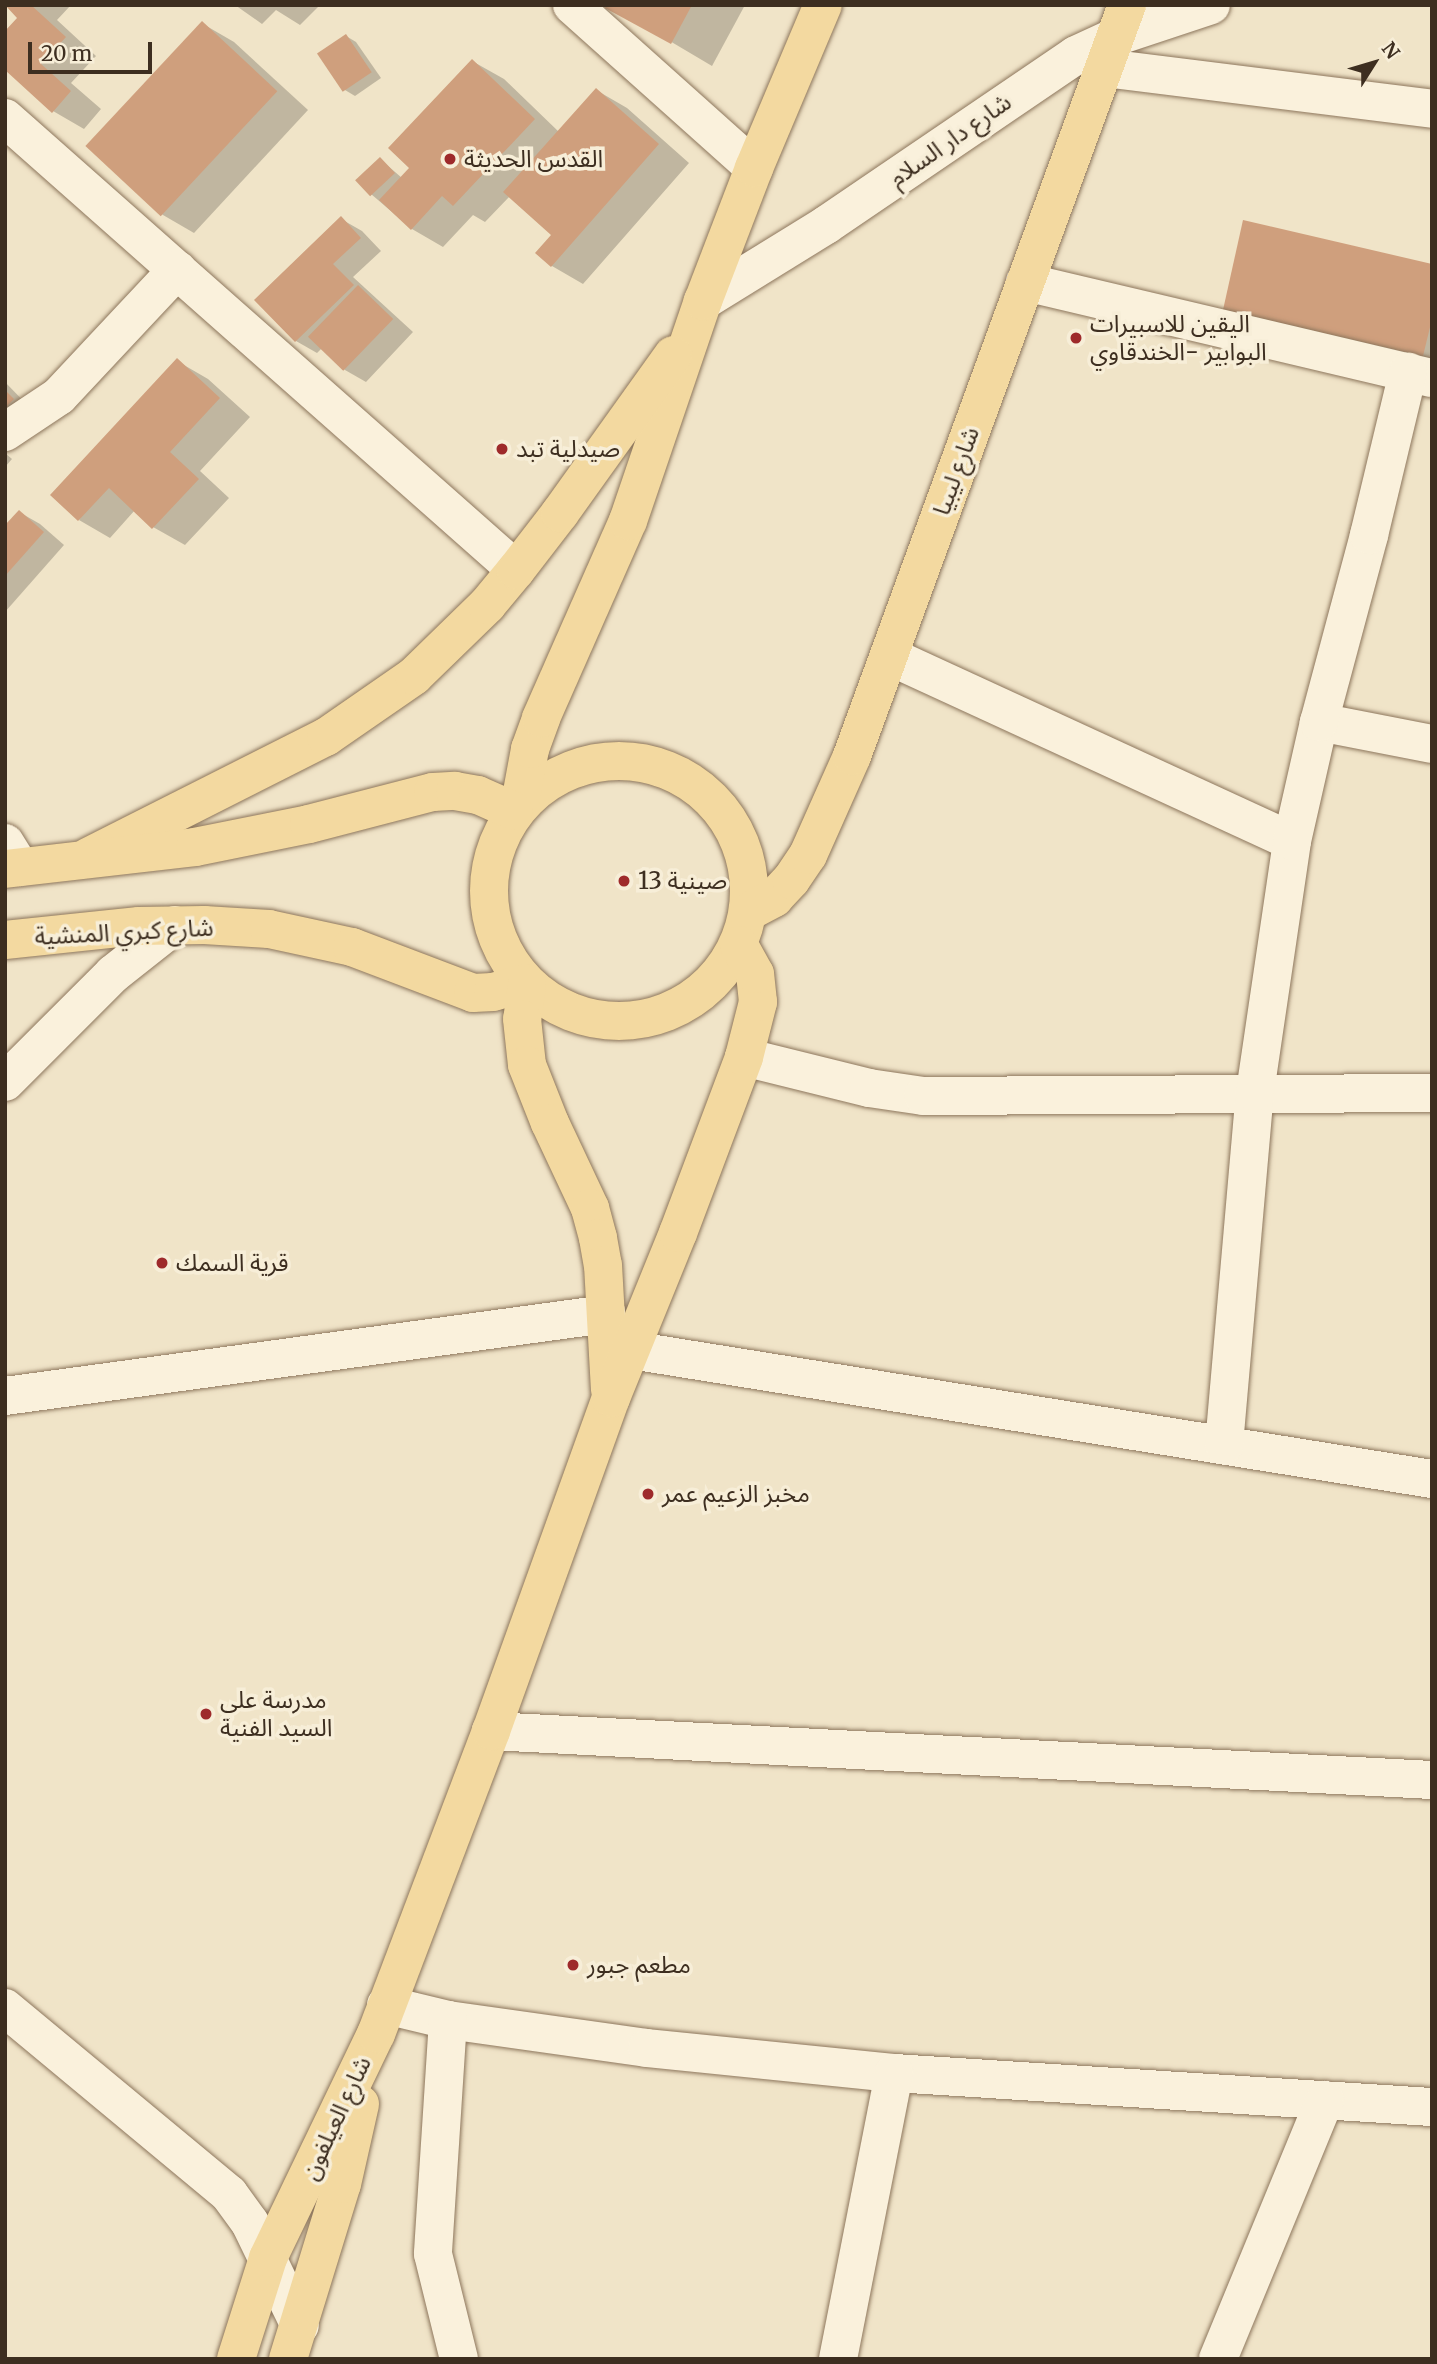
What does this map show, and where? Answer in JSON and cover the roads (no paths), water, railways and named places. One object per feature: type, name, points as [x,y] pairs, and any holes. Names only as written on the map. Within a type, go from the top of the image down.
[{"type":"main road","points":[[743,928],[716,980],[684,1006],[645,1020],[603,1021],[564,1010],[526,984],[500,946],[489,912],[489,876],[497,841],[517,807],[530,749],[541,718],[628,521],[698,315],[754,168],[823,5]]},
{"type":"main road","name":"شارع ليبيا","points":[[743,928],[774,898],[808,855],[852,756],[1116,37]]},
{"type":"main road","points":[[88,857],[326,737],[367,711],[446,648],[516,570],[560,513],[698,315]]},
{"type":"main road","points":[[381,2019],[491,1731],[611,1398],[744,1057],[758,1002],[755,974],[743,928],[748,875],[738,838],[719,807],[691,782],[657,766],[620,760],[583,764],[549,779],[517,807]]},
{"type":"main road","points":[[10,860],[148,854],[255,836],[433,792],[455,791],[478,795],[517,807]]},
{"type":"main road","name":"شارع كبري المنشية","points":[[5,940],[99,929],[175,925],[269,929],[305,934],[352,947],[473,993],[493,992],[526,984]]},
{"type":"main road","points":[[526,984],[522,1019],[527,1065],[590,1208],[603,1265],[611,1398]]},
{"type":"main road","name":"شارع العيلفون","points":[[236,2359],[268,2258],[381,2019]]},
{"type":"main road","name":"شارع العيلفون","points":[[294,2342],[342,2184],[381,2019]]},
{"type":"street","points":[[572,5],[754,168]]},
{"type":"street","name":"شارع دار السلام","points":[[698,315],[765,265],[1076,55],[1116,37],[1211,5]]},
{"type":"street","points":[[1116,37],[1432,109]]},
{"type":"street","points":[[5,118],[516,570]]},
{"type":"street","points":[[5,432],[59,396],[177,270]]},
{"type":"street","points":[[1025,282],[1420,375],[1369,535],[1319,722],[1292,841],[1255,1092],[1224,1445]]},
{"type":"street","points":[[889,656],[1292,841]]},
{"type":"street","points":[[1319,722],[1432,744]]},
{"type":"street","points":[[5,1082],[113,974],[175,925]]},
{"type":"street","points":[[744,1057],[869,1088],[923,1096],[1432,1093]]},
{"type":"street","points":[[5,1396],[606,1314]]},
{"type":"street","points":[[631,1350],[1432,1479]]},
{"type":"street","points":[[491,1731],[1432,1780]]},
{"type":"street","points":[[5,2008],[229,2194],[250,2223],[268,2258],[294,2342]]},
{"type":"street","points":[[381,2019],[448,2020],[647,2048],[894,2073],[1432,2107]]},
{"type":"street","points":[[448,2020],[433,2254],[459,2359]]},
{"type":"street","points":[[838,2359],[894,2073]]},
{"type":"street","points":[[1218,2359],[1325,2101]]},
{"type":"place","name":"القدس الحديثة","points":[[450,159]]},
{"type":"place","name":"اليقين للاسبيرات البوابير -الخندقاوي","points":[[1076,338]]},
{"type":"place","name":"صيدلية تبد","points":[[502,449]]},
{"type":"place","name":"صينية 13","points":[[624,881]]},
{"type":"place","name":"قرية السمك","points":[[162,1263]]},
{"type":"place","name":"مخبز الزعيم عمر","points":[[648,1494]]},
{"type":"place","name":"مدرسة علي السيد الفنية","points":[[206,1714]]},
{"type":"place","name":"مطعم جبور","points":[[573,1965]]}]
